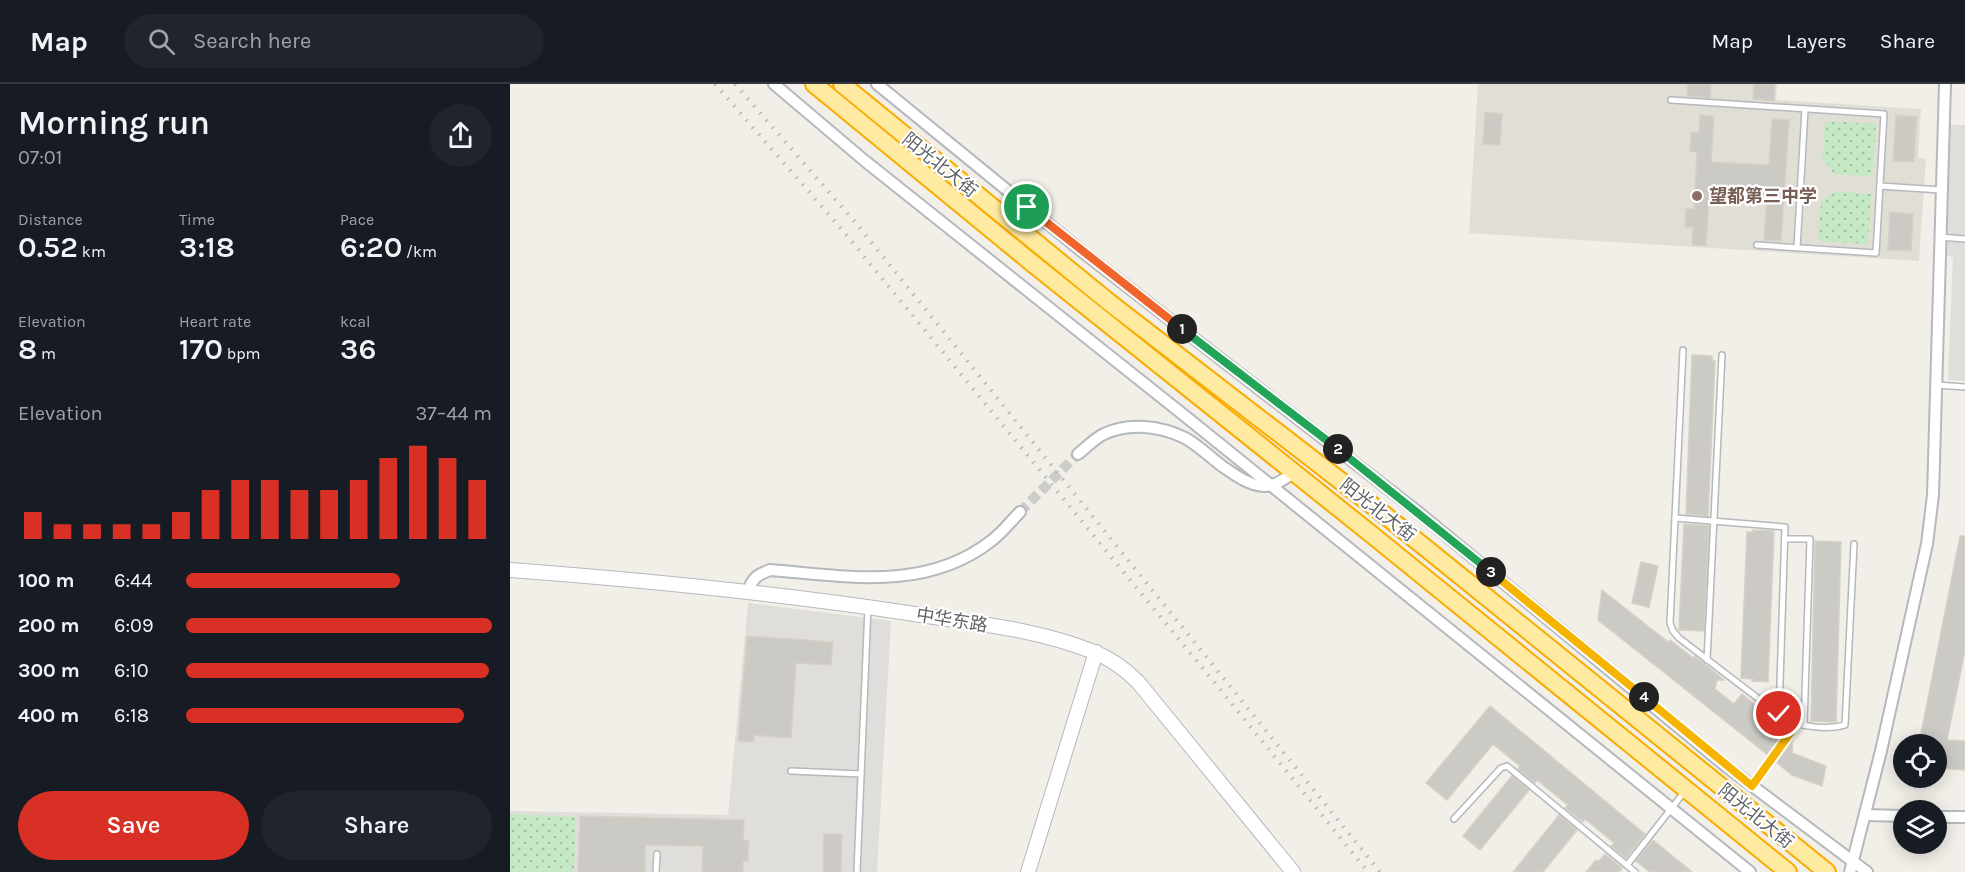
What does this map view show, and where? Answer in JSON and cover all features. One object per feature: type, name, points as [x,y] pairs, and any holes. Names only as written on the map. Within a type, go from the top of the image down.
[{"type":"highway","name":"阳光北大街","points":[[814,84],[1032,263],[1788,872]]},
{"type":"highway","name":"阳光北大街","points":[[842,84],[1110,303],[1386,516],[1827,872]]},
{"type":"street","points":[[774,84],[866,162],[1750,872]]},
{"type":"street","points":[[877,84],[1084,253],[1409,505],[1852,866],[1868,872]]},
{"type":"street","points":[[1852,866],[1881,751],[1927,544],[1933,495],[1945,84]]},
{"type":"street","points":[[1078,454],[1102,434],[1136,426],[1154,427],[1185,438],[1240,478],[1253,484],[1278,483],[1293,473]]},
{"type":"street","points":[[748,592],[756,576],[770,570],[875,579],[929,571],[978,551],[993,540],[1020,512]]},
{"type":"street","name":"中华东路","points":[[510,570],[748,592],[868,607],[1031,633],[1096,652],[1123,667],[1138,682],[1293,872]]},
{"type":"street","points":[[1028,872],[1096,652]]},
{"type":"street","points":[[1865,815],[1893,816]]},
{"type":"street","points":[[1947,817],[1965,818]]},
{"type":"lane","points":[[1671,100],[1884,114],[1876,253],[1757,245]]},
{"type":"lane","points":[[1797,248],[1805,109]]},
{"type":"lane","points":[[1880,186],[1941,190]]},
{"type":"lane","points":[[1940,237],[1965,238]]},
{"type":"lane","points":[[1683,350],[1670,623],[1679,638],[1796,725],[1837,728],[1845,725],[1854,544]]},
{"type":"lane","points":[[1707,660],[1722,355]]},
{"type":"lane","points":[[1936,385],[1965,387]]},
{"type":"lane","points":[[1675,518],[1785,527],[1779,714]]},
{"type":"lane","points":[[1785,539],[1810,539],[1804,725]]},
{"type":"lane","points":[[857,872],[868,607]]},
{"type":"lane","points":[[1752,786],[1796,725]]},
{"type":"lane","points":[[1455,819],[1501,768],[1507,766],[1635,872]]},
{"type":"lane","points":[[790,771],[861,774]]},
{"type":"lane","points":[[1627,865],[1686,790]]},
{"type":"lane","points":[[656,872],[657,854]]},
{"type":"shaded area","name":"望都第三中学","points":[[1478,84],[1777,84],[1776,100],[1921,109],[1918,158],[1926,159],[1919,261],[1469,233]]},
{"type":"shaded area","points":[[1950,125],[1965,125],[1965,381],[1948,380],[1953,257],[1947,256]]},
{"type":"shaded area","points":[[748,603],[891,621],[877,872],[510,872],[510,811],[728,815]]},
{"type":"green space","points":[[1825,121],[1876,124],[1872,176],[1834,174],[1822,161]]},
{"type":"green space","points":[[1835,191],[1871,194],[1868,244],[1818,241],[1821,202]]},
{"type":"green space","points":[[510,814],[576,817],[574,872],[510,872]]},
{"type":"building","points":[[1688,84],[1711,84],[1710,98],[1687,96]]},
{"type":"building","points":[[1754,84],[1775,84],[1774,101],[1753,99]]},
{"type":"building","points":[[1485,112],[1502,114],[1500,145],[1483,144]]},
{"type":"building","points":[[1700,115],[1714,116],[1711,162],[1769,165],[1772,119],[1789,120],[1781,241],[1764,240],[1767,199],[1709,195],[1706,246],[1692,245],[1693,227],[1685,227],[1686,209],[1694,209],[1697,152],[1690,151],[1691,132],[1699,133]]},
{"type":"building","points":[[1896,115],[1917,117],[1914,162],[1893,161]]},
{"type":"building","points":[[1890,212],[1913,214],[1911,251],[1888,250]]},
{"type":"building","points":[[1692,355],[1712,356],[1712,361],[1715,361],[1708,516],[1686,514]]},
{"type":"building","points":[[1684,524],[1709,526],[1704,631],[1679,630]]},
{"type":"building","points":[[1753,530],[1774,531],[1768,682],[1741,678],[1747,532],[1753,532]]},
{"type":"building","points":[[1960,536],[1965,536],[1965,650],[1947,740],[1947,734],[1921,734]]},
{"type":"building","points":[[1815,541],[1841,542],[1836,722],[1811,721]]},
{"type":"building","points":[[1641,562],[1658,566],[1649,607],[1632,603]]},
{"type":"building","points":[[1602,590],[1668,642],[1670,640],[1693,658],[1695,656],[1724,680],[1717,680],[1715,689],[1734,704],[1742,694],[1786,730],[1768,755],[1598,620]]},
{"type":"building","points":[[747,636],[833,642],[831,665],[796,663],[791,738],[754,735],[754,742],[738,741]]},
{"type":"building","points":[[1490,706],[1645,834],[1626,858],[1611,846],[1614,843],[1585,819],[1583,822],[1565,808],[1568,805],[1537,780],[1535,783],[1518,769],[1520,766],[1493,744],[1447,800],[1426,783]]},
{"type":"building","points":[[1793,736],[1792,753],[1826,766],[1822,786],[1792,775],[1775,761]]},
{"type":"building","points":[[1947,740],[1965,741],[1965,770],[1947,769]]},
{"type":"building","points":[[1512,776],[1529,790],[1480,850],[1463,836]]},
{"type":"building","points":[[1559,815],[1577,830],[1543,872],[1513,872]]},
{"type":"building","points":[[580,816],[744,820],[743,840],[749,841],[748,861],[743,861],[743,872],[702,872],[703,846],[645,845],[645,872],[578,872]]},
{"type":"building","points":[[824,834],[842,834],[841,872],[823,872]]},
{"type":"building","points":[[1653,840],[1692,872],[1650,872],[1636,861]]},
{"type":"building","points":[[1605,854],[1622,868],[1619,872],[1586,872],[1596,860],[1598,862]]},
{"type":"tunnel","points":[[1020,512],[1078,454]]},
{"type":"railway","points":[[715,84],[844,232],[1368,872]]},
{"type":"railway","points":[[735,84],[855,222],[1380,872]]},
{"type":"place","name":"望都第三中学","points":[[1697,196]]},
{"type":"route","points":[[1027,207],[1418,512],[1752,786],[1796,725],[1779,714]]}]
